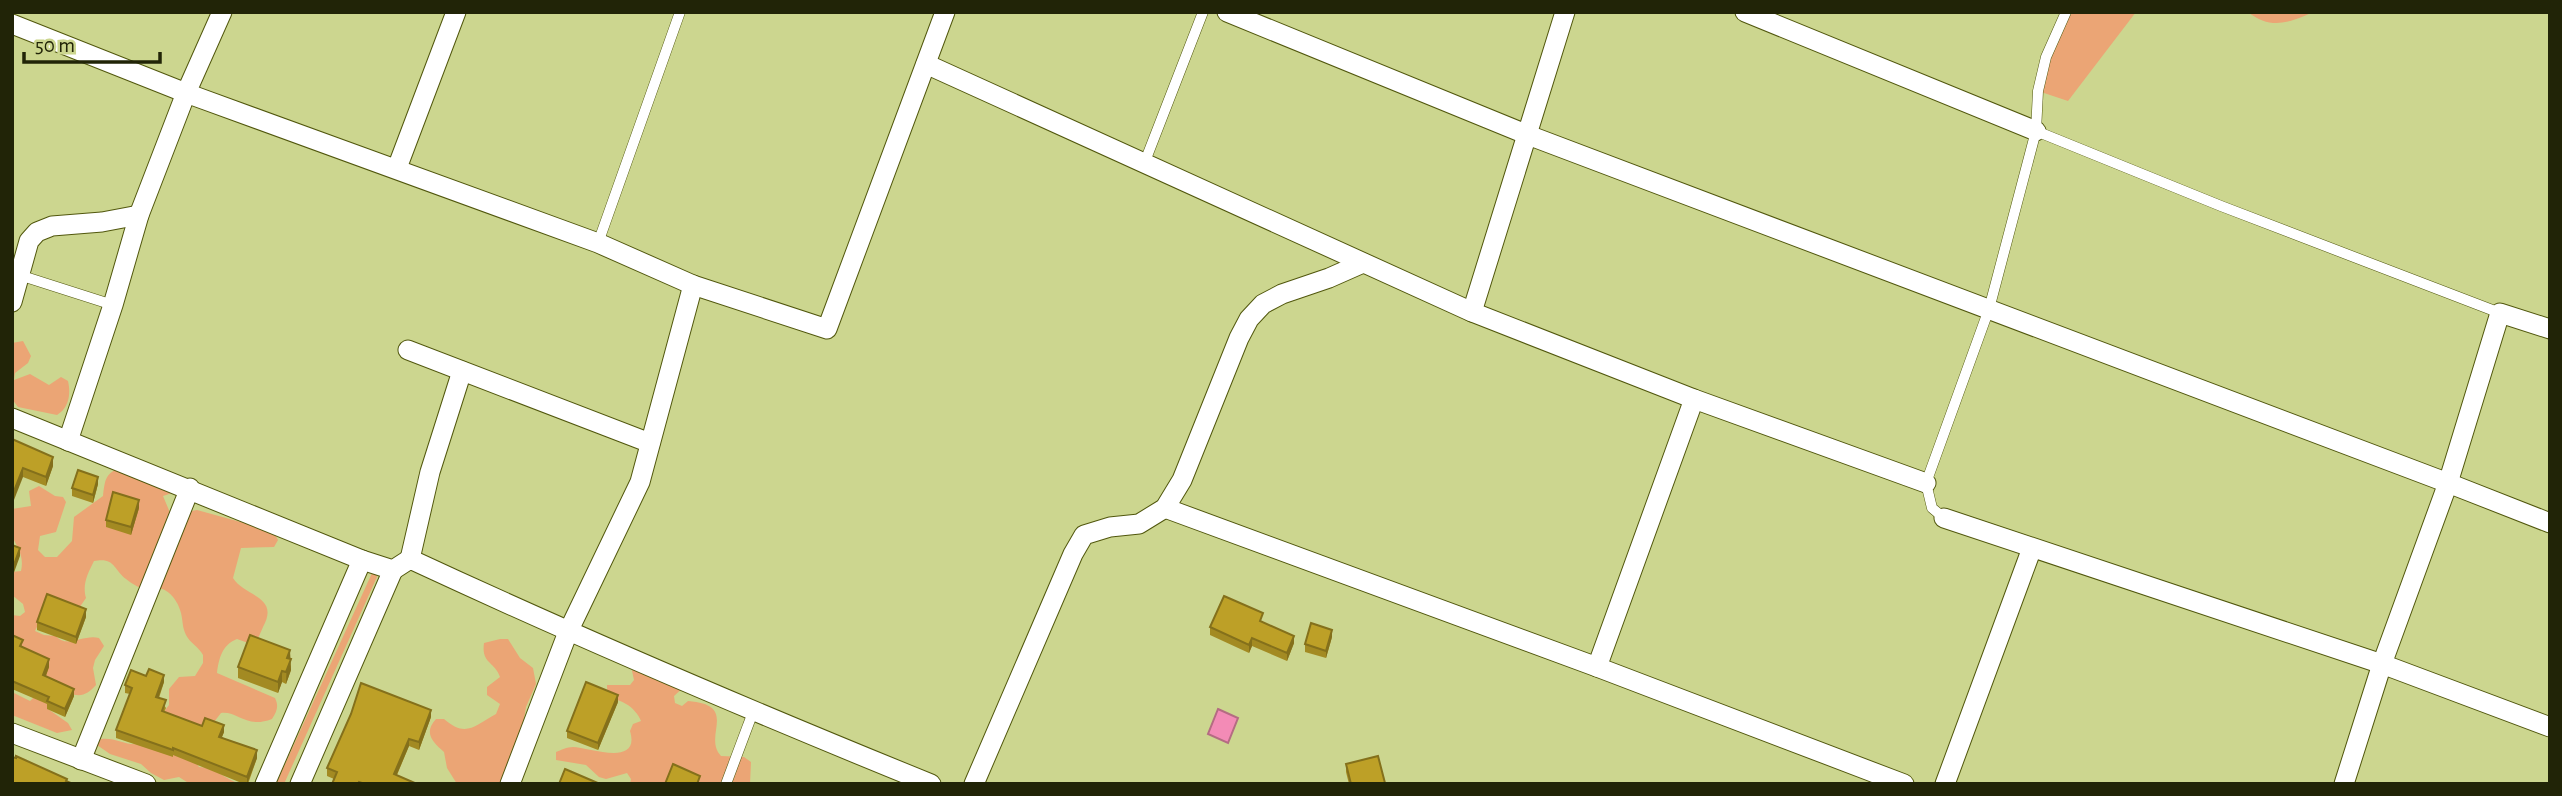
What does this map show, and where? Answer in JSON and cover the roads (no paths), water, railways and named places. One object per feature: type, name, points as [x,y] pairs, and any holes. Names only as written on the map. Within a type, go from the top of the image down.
[{"type":"street","points":[[68,441],[113,306],[139,215],[186,93],[222,12]]},
{"type":"street","points":[[397,168],[456,12]]},
{"type":"street","points":[[12,24],[186,93],[598,243],[693,285],[827,329],[945,12]]},
{"type":"street","points":[[1227,12],[1528,135],[2550,523]]},
{"type":"street","points":[[1472,312],[1565,12]]},
{"type":"street","points":[[1745,12],[2036,131]]},
{"type":"street","points":[[926,64],[1472,312],[1694,399],[1926,483]]},
{"type":"street","points":[[12,302],[16,274],[29,242],[37,232],[52,226],[102,222],[139,215]]},
{"type":"street","points":[[974,784],[1073,554],[1084,535],[1110,527],[1139,524],[1165,509],[1182,480],[1239,338],[1249,320],[1264,304],[1363,263]]},
{"type":"street","points":[[510,784],[568,632],[640,482],[693,285]]},
{"type":"street","points":[[2344,784],[2382,664],[2448,483],[2500,313],[2550,329]]},
{"type":"street","points":[[408,351],[650,443]]},
{"type":"street","points":[[299,784],[393,570],[410,559],[430,472],[462,371]]},
{"type":"street","points":[[1597,667],[1694,399]]},
{"type":"street","points":[[12,418],[362,560],[393,570]]},
{"type":"street","points":[[81,760],[190,488]]},
{"type":"street","points":[[1165,509],[1597,667],[1904,784]]},
{"type":"street","points":[[1944,518],[2382,664],[2550,727]]},
{"type":"street","points":[[1945,784],[2032,548]]},
{"type":"street","points":[[410,559],[568,632],[753,712],[932,784]]},
{"type":"street","points":[[265,784],[362,560]]},
{"type":"street","points":[[12,733],[146,784]]},
{"type":"lane","points":[[598,243],[680,12]]},
{"type":"lane","points":[[1144,164],[1203,12]]},
{"type":"lane","points":[[1944,518],[1932,509],[1926,483],[1989,309],[2036,131],[2038,91],[2046,57],[2066,12]]},
{"type":"lane","points":[[2036,131],[2221,206],[2500,313]]},
{"type":"lane","points":[[16,274],[113,306]]},
{"type":"lane","points":[[726,784],[753,712]]}]
